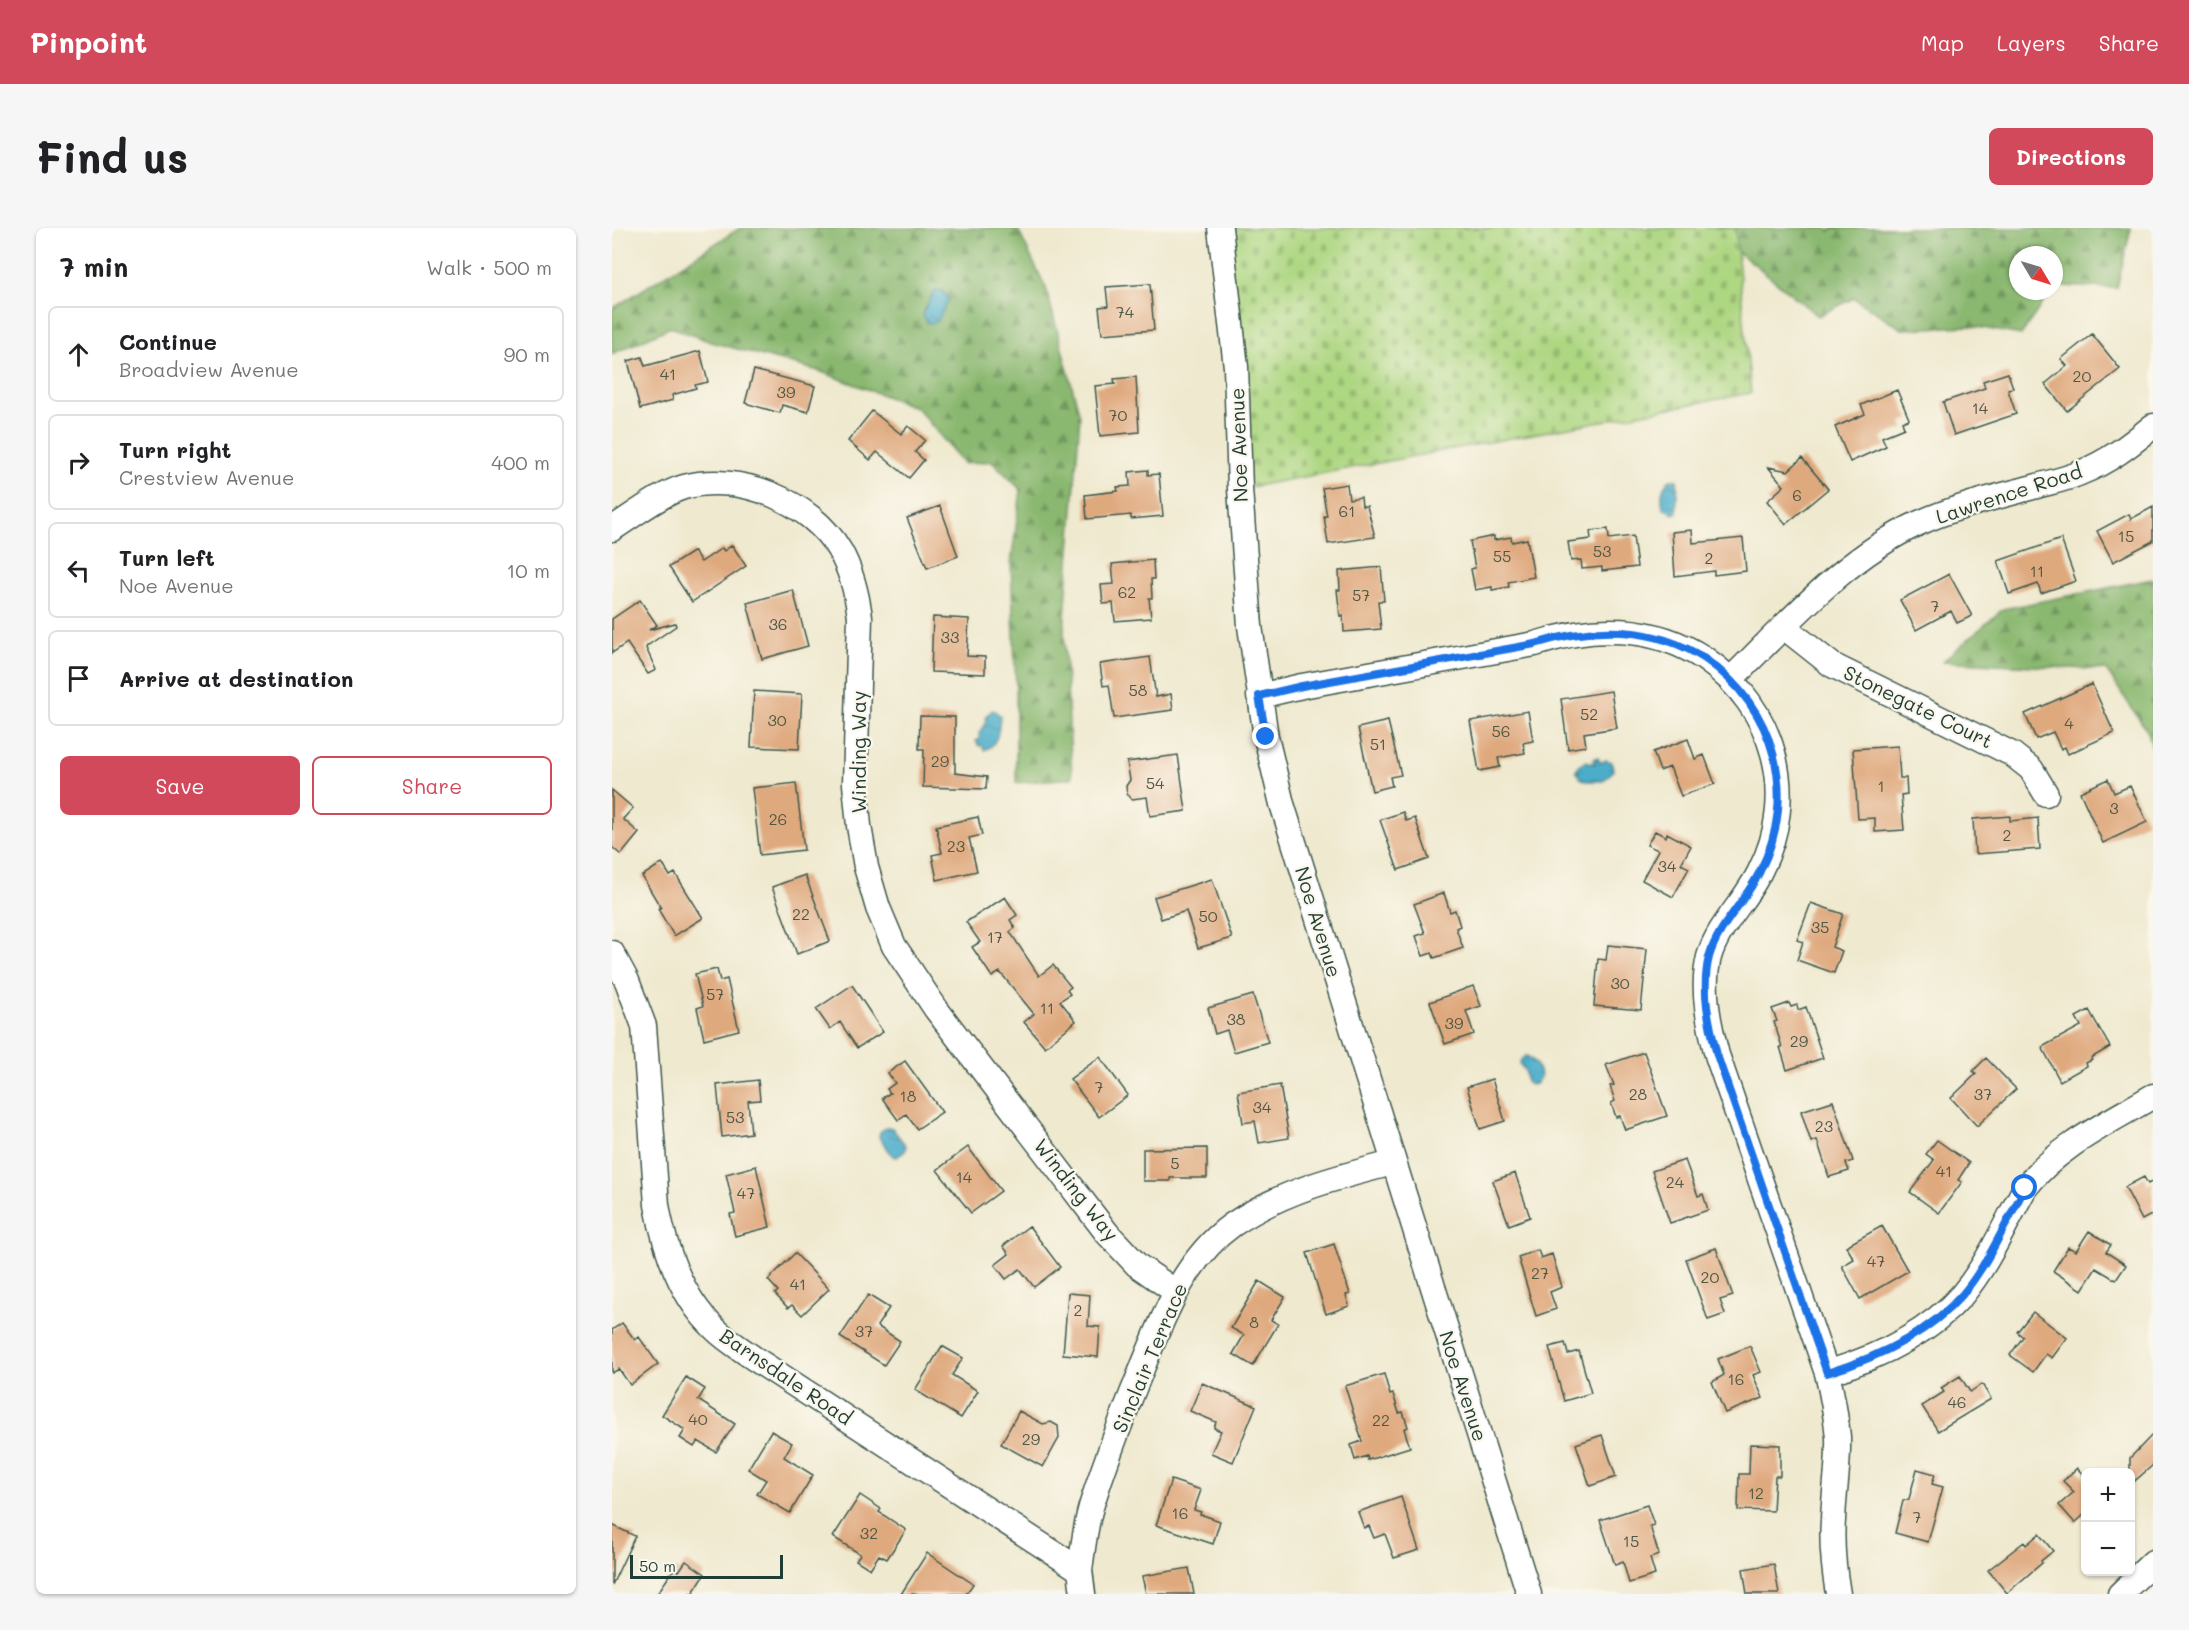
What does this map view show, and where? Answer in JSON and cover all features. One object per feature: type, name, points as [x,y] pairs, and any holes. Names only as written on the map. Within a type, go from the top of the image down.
[{"type":"street","name":"Noe Avenue","points":[[1220,228],[1236,367],[1240,489],[1247,592],[1259,696],[1282,804],[1529,1594]]},
{"type":"street","name":"Lawrence Road","points":[[1731,679],[1816,594],[1847,567],[1891,538],[1918,523],[1957,508],[2078,474],[2127,447],[2153,426]]},
{"type":"street","name":"Winding Way","points":[[612,529],[682,488],[710,483],[751,488],[778,497],[813,519],[832,539],[850,572],[856,590],[860,617],[855,784],[858,826],[866,867],[878,908],[894,946],[936,1009],[1107,1233],[1137,1265],[1176,1292]]},
{"type":"street","name":"Stonegate Court","points":[[1784,627],[1832,665],[2012,754],[2031,769],[2046,794]]},
{"type":"street","points":[[1259,696],[1302,686],[1535,644],[1562,635],[1617,630],[1645,634],[1671,642],[1697,654],[1731,679],[1748,700],[1773,750],[1779,791],[1777,819],[1771,846],[1760,872],[1721,930],[1710,955],[1707,969],[1709,1024],[1717,1055],[1827,1373],[1838,1438],[1833,1521],[1833,1563],[1838,1594]]},
{"type":"street","name":"Barnsdale Road","points":[[612,953],[627,981],[644,1026],[657,1205],[662,1232],[678,1275],[698,1307],[715,1329],[752,1357],[1080,1570]]},
{"type":"street","points":[[1827,1373],[1882,1353],[1907,1340],[1941,1315],[1961,1296],[1978,1274],[2025,1188],[2034,1177],[2053,1158],[2076,1142],[2153,1096]]},
{"type":"street","name":"Sinclair Terrace","points":[[1080,1570],[1090,1509],[1118,1430],[1176,1292],[1192,1265],[1210,1244],[1232,1226],[1256,1211],[1332,1178],[1393,1163]]},
{"type":"street","points":[[2120,1594],[2152,1565]]},
{"type":"street","points":[[1080,1570],[1083,1594]]},
{"type":"green space","points":[[740,228],[1017,228],[1046,288],[1080,416],[1064,631],[1072,778],[1016,783],[1016,691],[1011,564],[1021,490],[992,461],[964,464],[917,408],[819,371],[711,342],[671,327],[612,354],[612,309]]},
{"type":"green space","points":[[1224,228],[1735,228],[1751,393],[1245,488]]},
{"type":"green space","points":[[1718,228],[1826,228],[1830,231],[1835,228],[2131,228],[2117,288],[2063,286],[2063,246],[2009,246],[2009,300],[2045,300],[2021,335],[1972,326],[1902,329],[1854,298],[1818,316],[1753,263],[1720,240]]},
{"type":"green space","points":[[2153,579],[2153,752],[2148,732],[2106,670],[1943,661],[2003,609]]},
{"type":"water","points":[[941,290],[949,299],[937,322],[928,323],[922,315],[934,291]]},
{"type":"water","points":[[1671,479],[1677,480],[1677,512],[1673,514],[1664,509],[1662,501],[1663,488]]},
{"type":"water","points":[[993,710],[1000,715],[998,730],[993,745],[984,750],[982,745],[979,746],[976,741],[980,739],[979,733],[985,725],[987,715]]},
{"type":"water","points":[[1598,757],[1600,763],[1606,760],[1612,762],[1613,771],[1603,781],[1587,781],[1580,778],[1576,770],[1580,764],[1586,761],[1595,764],[1593,759]]},
{"type":"water","points":[[1526,1056],[1536,1064],[1539,1070],[1540,1077],[1536,1084],[1530,1085],[1526,1082],[1525,1071],[1520,1064]]},
{"type":"water","points":[[887,1127],[892,1128],[906,1146],[905,1151],[897,1157],[893,1156],[879,1137],[880,1132]]},
{"type":"building","points":[[1150,284],[1154,330],[1102,334],[1099,307],[1108,306],[1106,287]]},
{"type":"building","points":[[2092,334],[2120,369],[2067,411],[2045,384],[2067,366],[2061,359]]},
{"type":"building","points":[[700,351],[708,382],[672,395],[673,400],[640,409],[628,361],[642,357],[645,366]]},
{"type":"building","points":[[754,370],[815,386],[808,412],[782,405],[780,413],[745,403]]},
{"type":"building","points":[[2008,373],[2013,388],[2008,390],[2016,414],[1954,435],[1943,402],[1985,388],[1983,381]]},
{"type":"building","points":[[1136,377],[1139,432],[1100,436],[1095,386],[1115,384],[1114,379]]},
{"type":"building","points":[[1897,390],[1909,419],[1902,422],[1904,428],[1882,437],[1886,446],[1850,462],[1835,427],[1865,414],[1861,405]]},
{"type":"building","points":[[872,411],[901,434],[908,426],[925,440],[915,452],[924,460],[909,478],[877,452],[870,460],[848,441]]},
{"type":"building","points":[[1802,458],[1828,489],[1786,524],[1767,501],[1784,486],[1768,467],[1788,471]]},
{"type":"building","points":[[1148,470],[1148,475],[1159,474],[1163,516],[1131,519],[1131,515],[1087,519],[1085,495],[1118,491],[1117,487],[1130,486],[1129,472]]},
{"type":"building","points":[[1347,484],[1349,499],[1361,497],[1362,506],[1367,506],[1375,537],[1328,544],[1324,516],[1327,516],[1322,488]]},
{"type":"building","points":[[940,506],[958,556],[927,568],[907,518]]},
{"type":"building","points":[[2153,507],[2153,541],[2113,562],[2097,531],[2129,514],[2131,519]]},
{"type":"building","points":[[1608,529],[1609,539],[1633,536],[1637,567],[1602,571],[1602,567],[1582,569],[1581,560],[1571,561],[1568,542],[1591,539],[1590,531]]},
{"type":"building","points":[[1692,530],[1693,543],[1743,538],[1746,571],[1714,575],[1714,571],[1675,576],[1672,532]]},
{"type":"building","points":[[1494,536],[1494,540],[1511,537],[1512,542],[1527,539],[1534,577],[1508,582],[1509,587],[1475,590],[1471,569],[1475,568],[1470,541]]},
{"type":"building","points":[[2061,539],[2076,581],[2041,593],[2038,584],[2009,594],[1998,561]]},
{"type":"building","points":[[732,545],[746,566],[692,602],[669,567],[694,551],[701,562],[722,548],[724,551]]},
{"type":"building","points":[[1153,560],[1152,598],[1149,598],[1151,618],[1115,621],[1113,603],[1103,604],[1101,585],[1114,584],[1112,564]]},
{"type":"building","points":[[1381,567],[1384,601],[1378,601],[1381,629],[1344,632],[1343,615],[1340,616],[1337,590],[1340,590],[1339,571]]},
{"type":"building","points":[[1949,574],[1972,616],[1957,623],[1951,611],[1916,630],[1900,600]]},
{"type":"building","points":[[793,590],[808,646],[762,659],[747,603]]},
{"type":"building","points":[[640,600],[657,625],[649,630],[675,623],[676,626],[647,646],[656,670],[648,674],[627,643],[612,653],[612,619]]},
{"type":"building","points":[[933,617],[969,619],[967,656],[985,657],[985,674],[931,672]]},
{"type":"building","points":[[1150,657],[1156,697],[1171,694],[1173,710],[1114,718],[1109,685],[1103,686],[1100,664]]},
{"type":"building","points":[[2092,684],[2114,733],[2068,754],[2065,747],[2061,749],[2053,732],[2036,739],[2025,714]]},
{"type":"building","points":[[754,691],[802,694],[799,749],[751,747]]},
{"type":"building","points":[[1611,691],[1617,728],[1584,733],[1586,746],[1568,749],[1561,699]]},
{"type":"building","points":[[1528,711],[1533,741],[1523,743],[1525,753],[1498,758],[1500,767],[1479,771],[1470,721]]},
{"type":"building","points":[[920,716],[955,717],[955,773],[987,777],[986,789],[923,787],[924,749],[919,749]]},
{"type":"building","points":[[1388,721],[1401,775],[1390,777],[1392,786],[1372,791],[1358,728]]},
{"type":"building","points":[[1688,739],[1695,759],[1704,755],[1715,784],[1681,796],[1670,767],[1660,771],[1653,752]]},
{"type":"building","points":[[1898,746],[1900,778],[1906,778],[1907,794],[1901,795],[1904,830],[1875,832],[1875,818],[1858,819],[1853,749]]},
{"type":"building","points":[[1178,755],[1186,811],[1150,816],[1147,797],[1132,799],[1127,794],[1126,786],[1130,780],[1127,762]]},
{"type":"building","points":[[2108,779],[2114,793],[2130,786],[2147,822],[2103,843],[2080,792]]},
{"type":"building","points":[[796,783],[804,850],[760,855],[752,788]]},
{"type":"building","points":[[612,790],[633,808],[623,819],[639,833],[621,855],[612,847]]},
{"type":"building","points":[[1403,812],[1406,821],[1415,818],[1429,859],[1398,870],[1380,820]]},
{"type":"building","points":[[2010,816],[2010,821],[2038,818],[2040,849],[1975,854],[1973,819]]},
{"type":"building","points":[[978,817],[982,835],[969,838],[977,871],[937,880],[932,855],[942,853],[936,826]]},
{"type":"building","points":[[1655,831],[1666,837],[1667,833],[1691,846],[1681,864],[1689,868],[1673,897],[1642,880],[1658,850],[1647,845]]},
{"type":"building","points":[[662,863],[670,876],[675,873],[703,918],[674,936],[642,876]]},
{"type":"building","points":[[805,875],[830,941],[797,954],[772,887]]},
{"type":"building","points":[[1212,879],[1232,938],[1198,948],[1186,911],[1161,919],[1154,897]]},
{"type":"building","points":[[1444,893],[1450,912],[1455,910],[1460,926],[1456,928],[1463,948],[1434,958],[1432,953],[1423,956],[1416,936],[1425,933],[1414,904]]},
{"type":"building","points":[[1005,897],[1017,915],[1010,920],[1015,928],[1010,932],[1039,976],[1053,965],[1071,987],[1067,990],[1070,994],[1060,1001],[1076,1021],[1045,1047],[1024,1022],[1034,1014],[1000,972],[992,977],[972,947],[980,942],[966,922]]},
{"type":"building","points":[[1811,903],[1843,914],[1832,947],[1842,951],[1834,973],[1797,960],[1803,942],[1797,940]]},
{"type":"building","points":[[1608,945],[1647,949],[1641,1010],[1594,1006],[1598,959],[1606,960]]},
{"type":"building","points":[[717,969],[720,981],[727,979],[739,1030],[704,1039],[697,1008],[703,1006],[695,974]]},
{"type":"building","points":[[852,985],[883,1032],[857,1048],[840,1022],[830,1029],[816,1009]]},
{"type":"building","points":[[1473,986],[1481,1006],[1466,1011],[1474,1034],[1445,1044],[1430,1002]]},
{"type":"building","points":[[1253,995],[1268,1042],[1234,1052],[1227,1030],[1215,1034],[1208,1008]]},
{"type":"building","points":[[1789,1003],[1791,1007],[1797,1005],[1798,1010],[1806,1007],[1823,1058],[1787,1070],[1774,1022],[1777,1021],[1772,1009]]},
{"type":"building","points":[[2089,1010],[2110,1047],[2091,1058],[2092,1060],[2086,1063],[2087,1066],[2060,1081],[2042,1047],[2081,1026],[2076,1017]]},
{"type":"building","points":[[1644,1052],[1667,1116],[1625,1130],[1620,1116],[1616,1117],[1611,1103],[1615,1101],[1610,1086],[1614,1085],[1606,1065]]},
{"type":"building","points":[[1100,1057],[1128,1095],[1099,1117],[1070,1079]]},
{"type":"building","points":[[1986,1058],[2016,1089],[1977,1126],[1951,1098],[1976,1074],[1973,1071]]},
{"type":"building","points":[[905,1061],[942,1112],[917,1129],[906,1114],[898,1120],[882,1098],[890,1093],[887,1089],[895,1083],[888,1073]]},
{"type":"building","points":[[1492,1079],[1505,1121],[1480,1129],[1467,1087]]},
{"type":"building","points":[[758,1080],[760,1100],[748,1101],[751,1133],[722,1137],[717,1085]]},
{"type":"building","points":[[1280,1085],[1289,1138],[1259,1143],[1255,1121],[1243,1123],[1238,1092]]},
{"type":"building","points":[[1833,1101],[1853,1161],[1846,1163],[1849,1171],[1829,1177],[1817,1140],[1811,1142],[1801,1111]]},
{"type":"building","points":[[1937,1140],[1969,1163],[1958,1180],[1962,1182],[1939,1213],[1910,1192],[1934,1160],[1926,1154]]},
{"type":"building","points":[[968,1147],[1001,1191],[971,1213],[937,1170]]},
{"type":"building","points":[[1207,1148],[1207,1178],[1143,1181],[1143,1149]]},
{"type":"building","points":[[1685,1160],[1698,1196],[1703,1194],[1708,1210],[1670,1223],[1652,1171]]},
{"type":"building","points":[[756,1166],[770,1227],[735,1236],[730,1214],[735,1213],[726,1174]]},
{"type":"building","points":[[1515,1173],[1530,1217],[1509,1225],[1493,1181]]},
{"type":"building","points":[[2144,1177],[2148,1184],[2153,1181],[2153,1214],[2142,1220],[2125,1187]]},
{"type":"building","points":[[1029,1226],[1060,1267],[1034,1287],[1020,1269],[1006,1279],[995,1265],[1009,1254],[1003,1246]]},
{"type":"building","points":[[1882,1226],[1908,1271],[1860,1299],[1842,1266],[1854,1259],[1846,1246]]},
{"type":"building","points":[[2089,1231],[2111,1245],[2106,1252],[2126,1265],[2116,1280],[2096,1268],[2082,1290],[2053,1271],[2068,1247],[2076,1251]]},
{"type":"building","points":[[1334,1244],[1350,1294],[1346,1295],[1349,1306],[1326,1314],[1307,1253]]},
{"type":"building","points":[[1716,1248],[1733,1296],[1720,1300],[1725,1314],[1708,1320],[1686,1259]]},
{"type":"building","points":[[1538,1250],[1541,1258],[1552,1254],[1562,1287],[1550,1292],[1556,1309],[1536,1316],[1518,1257]]},
{"type":"building","points":[[795,1253],[829,1289],[802,1315],[792,1305],[788,1308],[775,1294],[778,1291],[768,1280]]},
{"type":"building","points":[[1259,1281],[1285,1297],[1271,1320],[1278,1324],[1253,1366],[1233,1354],[1244,1335],[1231,1328]]},
{"type":"building","points":[[1068,1293],[1090,1295],[1088,1326],[1100,1327],[1098,1357],[1063,1354]]},
{"type":"building","points":[[868,1295],[889,1308],[877,1326],[900,1341],[884,1365],[840,1337]]},
{"type":"building","points":[[2033,1312],[2067,1338],[2052,1358],[2046,1354],[2033,1372],[2010,1355],[2023,1337],[2017,1332]]},
{"type":"building","points":[[622,1323],[635,1340],[639,1337],[658,1364],[630,1385],[619,1369],[612,1373],[612,1330]]},
{"type":"building","points":[[1565,1343],[1568,1354],[1579,1351],[1591,1393],[1564,1401],[1549,1347]]},
{"type":"building","points":[[942,1346],[963,1358],[952,1375],[978,1391],[961,1418],[915,1390]]},
{"type":"building","points":[[1750,1346],[1761,1372],[1753,1375],[1763,1398],[1725,1413],[1712,1382],[1724,1375],[1718,1359]]},
{"type":"building","points":[[1384,1374],[1390,1395],[1393,1394],[1399,1413],[1403,1412],[1408,1427],[1404,1429],[1410,1447],[1368,1460],[1367,1456],[1355,1460],[1351,1445],[1362,1441],[1345,1386]]},
{"type":"building","points":[[1960,1376],[1970,1392],[1982,1384],[1991,1399],[1938,1431],[1922,1406],[1944,1392],[1941,1388]]},
{"type":"building","points":[[686,1377],[705,1389],[698,1400],[735,1424],[716,1452],[698,1441],[694,1447],[680,1438],[685,1430],[662,1415]]},
{"type":"building","points":[[1202,1383],[1256,1406],[1233,1462],[1211,1453],[1221,1431],[1214,1428],[1216,1422],[1190,1411]]},
{"type":"building","points":[[1019,1411],[1043,1424],[1051,1422],[1058,1426],[1059,1438],[1043,1467],[1001,1444]]},
{"type":"building","points":[[771,1431],[792,1443],[784,1457],[813,1475],[790,1513],[757,1494],[766,1480],[748,1469]]},
{"type":"building","points":[[2153,1434],[2153,1465],[2135,1481],[2135,1468],[2130,1468],[2130,1458]]},
{"type":"building","points":[[1602,1435],[1616,1477],[1590,1486],[1576,1444]]},
{"type":"building","points":[[1750,1444],[1780,1445],[1780,1476],[1775,1476],[1773,1511],[1738,1510],[1739,1474],[1749,1474]]},
{"type":"building","points":[[2077,1468],[2081,1472],[2081,1518],[2075,1523],[2059,1505],[2074,1492],[2063,1481]]},
{"type":"building","points":[[1917,1469],[1935,1474],[1932,1484],[1943,1487],[1928,1542],[1895,1533],[1903,1501],[1909,1499]]},
{"type":"building","points":[[1171,1480],[1201,1490],[1194,1510],[1220,1521],[1213,1544],[1156,1525]]},
{"type":"building","points":[[860,1495],[881,1509],[879,1512],[906,1530],[887,1559],[879,1555],[870,1569],[856,1560],[860,1554],[833,1537]]},
{"type":"building","points":[[1401,1497],[1419,1550],[1394,1558],[1385,1534],[1374,1538],[1369,1526],[1364,1528],[1358,1512]]},
{"type":"building","points":[[1647,1505],[1654,1525],[1650,1526],[1659,1555],[1650,1558],[1655,1575],[1629,1583],[1623,1562],[1615,1565],[1600,1520]]},
{"type":"building","points":[[612,1525],[635,1536],[612,1585]]},
{"type":"building","points":[[2039,1534],[2053,1551],[2007,1593],[1988,1570],[2024,1542],[2026,1545]]},
{"type":"building","points":[[927,1553],[973,1584],[966,1594],[901,1594]]},
{"type":"building","points":[[686,1561],[705,1574],[692,1594],[657,1594],[674,1569],[679,1571]]},
{"type":"building","points":[[1774,1564],[1779,1594],[1747,1594],[1743,1569]]},
{"type":"building","points":[[1189,1568],[1194,1594],[1146,1594],[1142,1576]]},
{"type":"route","points":[[1266,737],[1259,696],[1302,686],[1535,644],[1562,635],[1617,630],[1645,634],[1671,642],[1697,654],[1720,669],[1748,700],[1773,750],[1778,777],[1777,819],[1771,846],[1760,872],[1721,930],[1710,955],[1707,969],[1709,1024],[1717,1055],[1827,1373],[1882,1353],[1907,1340],[1941,1315],[1961,1296],[1978,1274],[2025,1188]]}]
